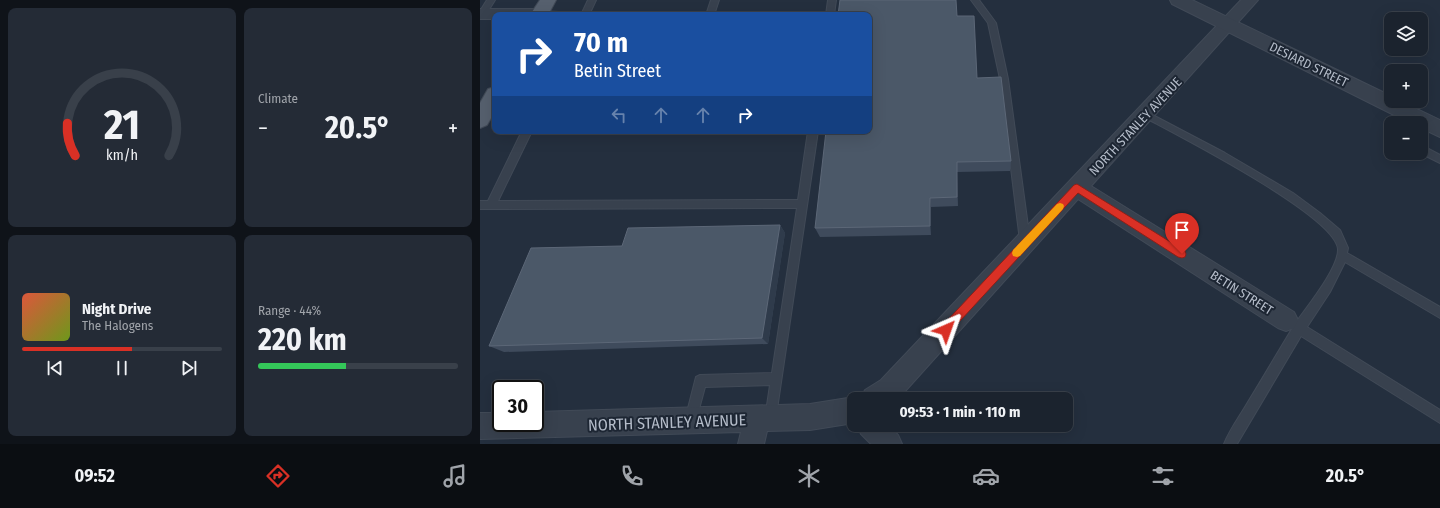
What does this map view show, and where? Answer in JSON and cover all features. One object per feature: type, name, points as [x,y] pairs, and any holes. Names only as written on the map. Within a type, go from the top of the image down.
[{"type":"main road","points":[[541,12],[548,0]]},
{"type":"main road","points":[[480,120],[492,99]]},
{"type":"street","name":"DESIARD STREET","points":[[1178,0],[1407,116]]},
{"type":"street","name":"NORTH STANLEY AVENUE","points":[[885,392],[890,389],[1229,25],[1250,0]]},
{"type":"street","points":[[481,14],[492,14]]},
{"type":"street","name":"DESIARD STREET","points":[[1428,125],[1440,129]]},
{"type":"street","name":"BETIN STREET","points":[[1077,188],[1293,324]]},
{"type":"street","name":"NORTH STANLEY AVENUE","points":[[480,426],[763,419],[810,417],[847,411]]},
{"type":"street","points":[[751,444],[763,419]]},
{"type":"street","points":[[877,432],[889,444]]},
{"type":"lane","points":[[481,14],[491,0]]},
{"type":"lane","points":[[586,12],[592,0]]},
{"type":"lane","points":[[711,12],[715,0]]},
{"type":"lane","points":[[830,12],[832,0]]},
{"type":"lane","points":[[975,0],[992,23],[1004,79],[1025,244]]},
{"type":"lane","points":[[1146,114],[1258,175],[1322,218],[1338,234],[1344,247],[1340,263],[1293,324],[1230,444]]},
{"type":"lane","points":[[491,205],[526,134]]},
{"type":"lane","points":[[763,419],[776,379],[813,134]]},
{"type":"lane","points":[[1428,153],[1440,159]]},
{"type":"lane","points":[[480,205],[802,204]]},
{"type":"lane","points":[[1342,255],[1440,313]]},
{"type":"lane","points":[[1293,324],[1440,417]]},
{"type":"lane","points":[[691,421],[700,381],[776,379]]},
{"type":"building","points":[[840,0],[956,0],[957,16],[974,16],[977,78],[1001,77],[1011,161],[957,162],[957,197],[930,198],[930,226],[815,228],[826,134],[872,134],[872,12],[838,12]]},
{"type":"building","points":[[780,225],[762,338],[489,346],[531,248],[622,246],[628,228]]},
{"type":"slow traffic","points":[[1017,253],[1060,206]]},
{"type":"route","points":[[946,330],[1077,188],[1182,254]]}]
